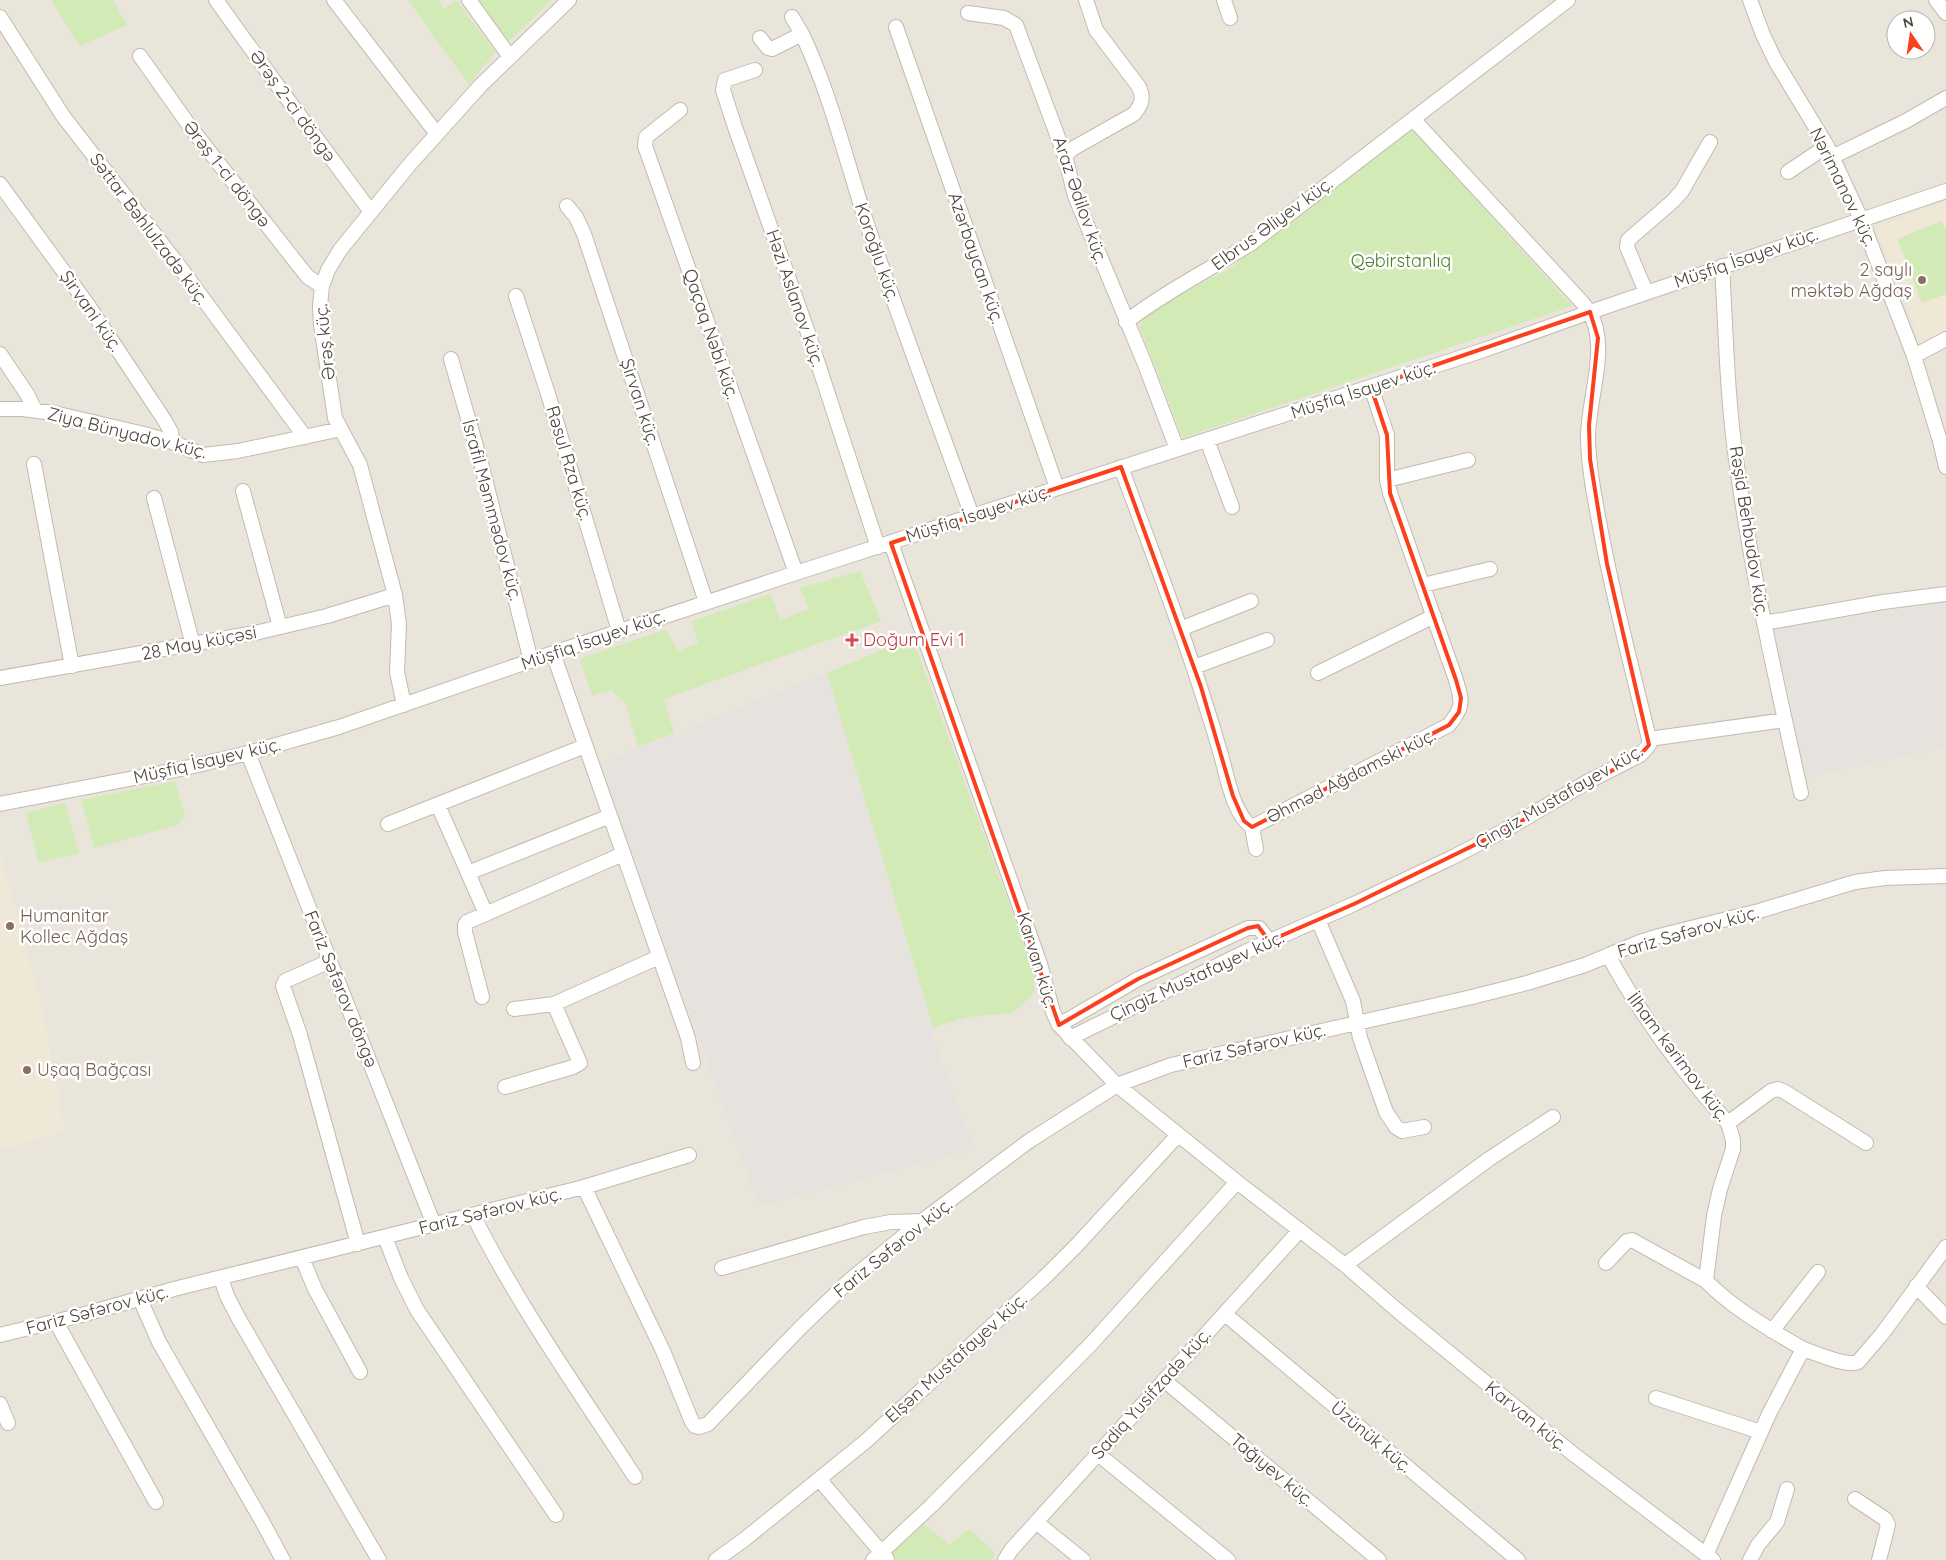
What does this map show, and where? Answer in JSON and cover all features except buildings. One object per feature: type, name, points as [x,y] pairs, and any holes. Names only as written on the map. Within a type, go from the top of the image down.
[{"type":"street","name":"Ərəş 2-ci döngə","points":[[216,0],[371,212]]},
{"type":"street","points":[[334,0],[436,134]]},
{"type":"street","points":[[469,0],[510,57]]},
{"type":"street","name":"Ərəş küç.","points":[[404,705],[396,672],[398,624],[395,595],[360,465],[341,430],[332,402],[321,325],[322,286],[328,270],[340,250],[436,134],[481,85],[568,0]]},
{"type":"street","points":[[1065,156],[1072,149],[1134,114],[1141,105],[1143,95],[1096,30],[1086,0]]},
{"type":"street","points":[[1224,0],[1230,18]]},
{"type":"street","name":"Elbrus Əliyev küç.","points":[[1126,322],[1145,307],[1212,269],[1253,242],[1568,0]]},
{"type":"street","name":"Nərimanov küç.","points":[[1750,0],[1763,35],[1776,62],[1830,152],[1861,219],[1914,356],[1929,400],[1946,463]]},
{"type":"street","points":[[1936,0],[1946,13]]},
{"type":"street","name":"Araz Ədilov küç.","points":[[968,14],[1004,18],[1016,25],[1065,156],[1074,196],[1144,362],[1177,449]]},
{"type":"street","name":"Səttar Bəhlulzadə küç.","points":[[0,17],[63,116],[176,262],[305,437]]},
{"type":"street","name":"Koroğlu küç.","points":[[792,17],[802,34],[829,99],[873,244],[972,516]]},
{"type":"street","name":"Azərbaycan küç.","points":[[896,27],[1056,488]]},
{"type":"street","points":[[760,38],[768,48],[772,49],[802,34]]},
{"type":"street","name":"Ərəş 1-ci döngə","points":[[140,56],[191,128],[298,266],[308,277],[322,286]]},
{"type":"street","name":"Həzi Aslanov küç.","points":[[755,70],[725,80],[723,90],[884,545]]},
{"type":"street","points":[[1788,172],[1830,152],[1906,121],[1946,98]]},
{"type":"street","name":"Qaçaq Nəbi küç.","points":[[680,110],[646,137],[645,146],[796,573]]},
{"type":"street","points":[[1413,119],[1590,312]]},
{"type":"street","points":[[1646,292],[1627,247],[1628,240],[1682,191],[1710,142]]},
{"type":"street","name":"Şirvani küç.","points":[[0,184],[88,305],[165,421],[172,442]]},
{"type":"street","name":"Müşfiq İsayev küç.","points":[[0,804],[181,769],[248,753],[339,727],[706,602],[1484,350],[1646,292],[1946,190]]},
{"type":"street","name":"Şirvan küç.","points":[[567,206],[576,217],[584,234],[706,602]]},
{"type":"street","name":"Rəşid Behbudov küç.","points":[[1722,266],[1736,465],[1764,623],[1801,793]]},
{"type":"street","name":"Rəsul Rza küç.","points":[[516,296],[548,394],[619,631]]},
{"type":"street","name":"Çingiz Mustafayev küç.","points":[[1070,1038],[1129,1007],[1453,857],[1508,829],[1587,782],[1640,755],[1649,746],[1650,740],[1607,564],[1592,478],[1588,440],[1598,338],[1590,312]]},
{"type":"street","points":[[1914,356],[1946,339]]},
{"type":"street","points":[[0,354],[27,394],[35,410]]},
{"type":"street","name":"İsrafil Məmmədov küç.","points":[[451,359],[482,467],[531,661]]},
{"type":"street","name":"Əhməd Ağdamski küç.","points":[[1121,467],[1194,667],[1233,796],[1244,821],[1252,827],[1449,725],[1459,712],[1461,698],[1388,480],[1387,435],[1371,387]]},
{"type":"street","name":"Ziya Bünyadov küç.","points":[[0,409],[35,410],[172,442],[203,455],[215,455],[341,430]]},
{"type":"street","points":[[1207,440],[1232,508]]},
{"type":"street","points":[[1388,480],[1468,460]]},
{"type":"street","points":[[34,464],[72,666]]},
{"type":"street","points":[[244,491],[280,627]]},
{"type":"street","points":[[154,498],[193,644]]},
{"type":"street","name":"Karvan küç.","points":[[884,545],[1034,945],[1053,1012],[1059,1025],[1117,1085],[1178,1135],[1345,1265],[1398,1311],[1572,1453],[1710,1557]]},
{"type":"street","points":[[1423,585],[1490,569]]},
{"type":"street","points":[[1764,623],[1883,602],[1946,594]]},
{"type":"street","name":"28 May küçəsi","points":[[0,678],[280,627],[328,616],[395,595]]},
{"type":"street","points":[[1180,629],[1251,601]]},
{"type":"street","points":[[1318,673],[1434,616]]},
{"type":"street","points":[[1194,667],[1267,640]]},
{"type":"street","points":[[553,653],[688,1038],[693,1063]]},
{"type":"street","points":[[1650,740],[1785,720]]},
{"type":"street","points":[[388,824],[585,746]]},
{"type":"street","name":"Fariz Səfərov döngə","points":[[248,753],[434,1225]]},
{"type":"street","points":[[438,805],[486,914]]},
{"type":"street","points":[[468,873],[610,816]]},
{"type":"street","points":[[1252,827],[1256,849]]},
{"type":"street","points":[[482,997],[465,932],[467,922],[623,854]]},
{"type":"street","name":"Fariz Səfərov küç.","points":[[0,1335],[584,1187],[664,1351],[692,1422],[699,1427],[708,1424],[801,1327],[850,1280],[922,1221],[1029,1141],[1117,1085],[1170,1065],[1527,983],[1557,974],[1659,936],[1759,912],[1855,882],[1885,878],[1946,876]]},
{"type":"street","points":[[1318,920],[1353,1001],[1360,1038],[1386,1112],[1396,1128],[1402,1131],[1424,1127]]},
{"type":"street","points":[[1059,1025],[1138,979],[1248,928],[1260,928],[1269,942]]},
{"type":"street","name":"İlham kərimov küç.","points":[[1608,955],[1632,999],[1664,1046],[1728,1123],[1734,1140],[1714,1216],[1706,1281]]},
{"type":"street","points":[[514,1009],[554,1004],[659,957]]},
{"type":"street","points":[[330,961],[285,981],[283,986],[284,994],[300,1035],[358,1244]]},
{"type":"street","points":[[505,1087],[572,1067],[580,1062],[554,1004]]},
{"type":"street","points":[[1728,1123],[1771,1091],[1778,1089],[1786,1092],[1866,1143]]},
{"type":"street","points":[[1345,1265],[1489,1159],[1553,1117]]},
{"type":"street","name":"Elşən Mustafayev küç.","points":[[716,1560],[745,1539],[866,1441],[1046,1276],[1178,1135]]},
{"type":"street","points":[[584,1187],[689,1155]]},
{"type":"street","points":[[819,1479],[881,1558],[1091,1344],[1237,1182]]},
{"type":"street","points":[[474,1215],[493,1254],[523,1305],[635,1477]]},
{"type":"street","points":[[722,1268],[864,1227],[891,1222],[922,1221]]},
{"type":"street","name":"Sadiq Yusifzadə küç.","points":[[1005,1560],[1036,1522],[1300,1230]]},
{"type":"street","points":[[385,1237],[401,1278],[417,1310],[556,1515]]},
{"type":"street","points":[[1606,1263],[1627,1241],[1632,1240],[1706,1281],[1725,1300],[1803,1349],[1846,1363],[1854,1363],[1858,1362],[1882,1334],[1946,1247]]},
{"type":"street","points":[[302,1258],[315,1288],[360,1372]]},
{"type":"street","points":[[1772,1331],[1818,1272]]},
{"type":"street","points":[[222,1278],[227,1296],[239,1319],[379,1560]]},
{"type":"street","points":[[1916,1286],[1946,1317]]},
{"type":"street","points":[[140,1299],[159,1342],[283,1560]]},
{"type":"street","name":"Üzünük küç.","points":[[1224,1314],[1518,1560]]},
{"type":"street","points":[[56,1322],[156,1502]]},
{"type":"street","points":[[1710,1557],[1761,1432],[1803,1349]]},
{"type":"street","name":"Tağıyev küç.","points":[[1164,1380],[1379,1560]]},
{"type":"street","points":[[1656,1398],[1761,1432]]},
{"type":"street","points":[[0,1404],[8,1422]]},
{"type":"street","points":[[1098,1454],[1228,1560]]},
{"type":"street","points":[[1750,1560],[1758,1545],[1777,1522],[1787,1489]]},
{"type":"street","points":[[1855,1498],[1885,1520],[1888,1525],[1879,1560]]},
{"type":"street","points":[[1036,1522],[1082,1560]]},
{"type":"highlighted area","points":[[1590,312],[1598,338],[1589,425],[1590,459],[1607,564],[1649,745],[1640,755],[1507,829],[1354,904],[1269,941],[1258,926],[1248,928],[1138,979],[1059,1025],[891,543],[1121,467],[1201,687],[1233,796],[1244,821],[1252,827],[1449,725],[1459,712],[1461,698],[1456,680],[1390,493],[1387,435],[1371,387]]},
{"type":"shaded area","points":[[0,0],[1946,0],[1946,1560],[0,1560]]},
{"type":"shaded area","name":"2 saylı məktəb Ağdaş","points":[[1946,201],[1946,333],[1921,344],[1877,228]]},
{"type":"shaded area","points":[[1946,602],[1946,747],[1806,777],[1774,628]]},
{"type":"shaded area","points":[[827,673],[938,1051],[974,1149],[759,1206],[600,763]]},
{"type":"shaded area","name":"Uşaq Bağçası","points":[[0,854],[40,998],[65,1132],[0,1149]]},
{"type":"green space","points":[[51,0],[113,0],[127,25],[80,46]]},
{"type":"green space","points":[[408,0],[438,0],[444,9],[456,0],[495,52],[469,85]]},
{"type":"green space","points":[[478,0],[552,0],[509,41]]},
{"type":"green space","name":"Qəbirstanlıq","points":[[1410,127],[1572,306],[1183,438],[1140,328],[1145,313],[1229,269],[1341,184]]},
{"type":"green space","points":[[1942,221],[1946,231],[1946,294],[1922,303],[1897,239]]},
{"type":"green space","points":[[860,571],[881,621],[664,699],[674,733],[638,747],[626,704],[612,690],[592,696],[580,659],[666,629],[678,651],[698,643],[692,621],[771,594],[780,620],[809,609],[800,588]]},
{"type":"green space","points":[[912,637],[1033,970],[1035,992],[1013,1013],[967,1017],[933,1028],[827,673]]},
{"type":"green space","points":[[175,781],[185,816],[178,825],[94,848],[81,800]]},
{"type":"green space","points":[[65,803],[79,853],[39,863],[26,813]]},
{"type":"green space","points":[[924,1524],[949,1545],[969,1529],[996,1554],[991,1560],[897,1560],[891,1554]]},
{"type":"place","name":"2 saylı məktəb Ağdaş","points":[[1922,280]]},
{"type":"place","name":"Doğum Evi 1","points":[[852,640]]},
{"type":"place","name":"Humanitar Kollec Ağdaş","points":[[10,926]]},
{"type":"place","name":"Uşaq Bağçası","points":[[27,1070]]}]
